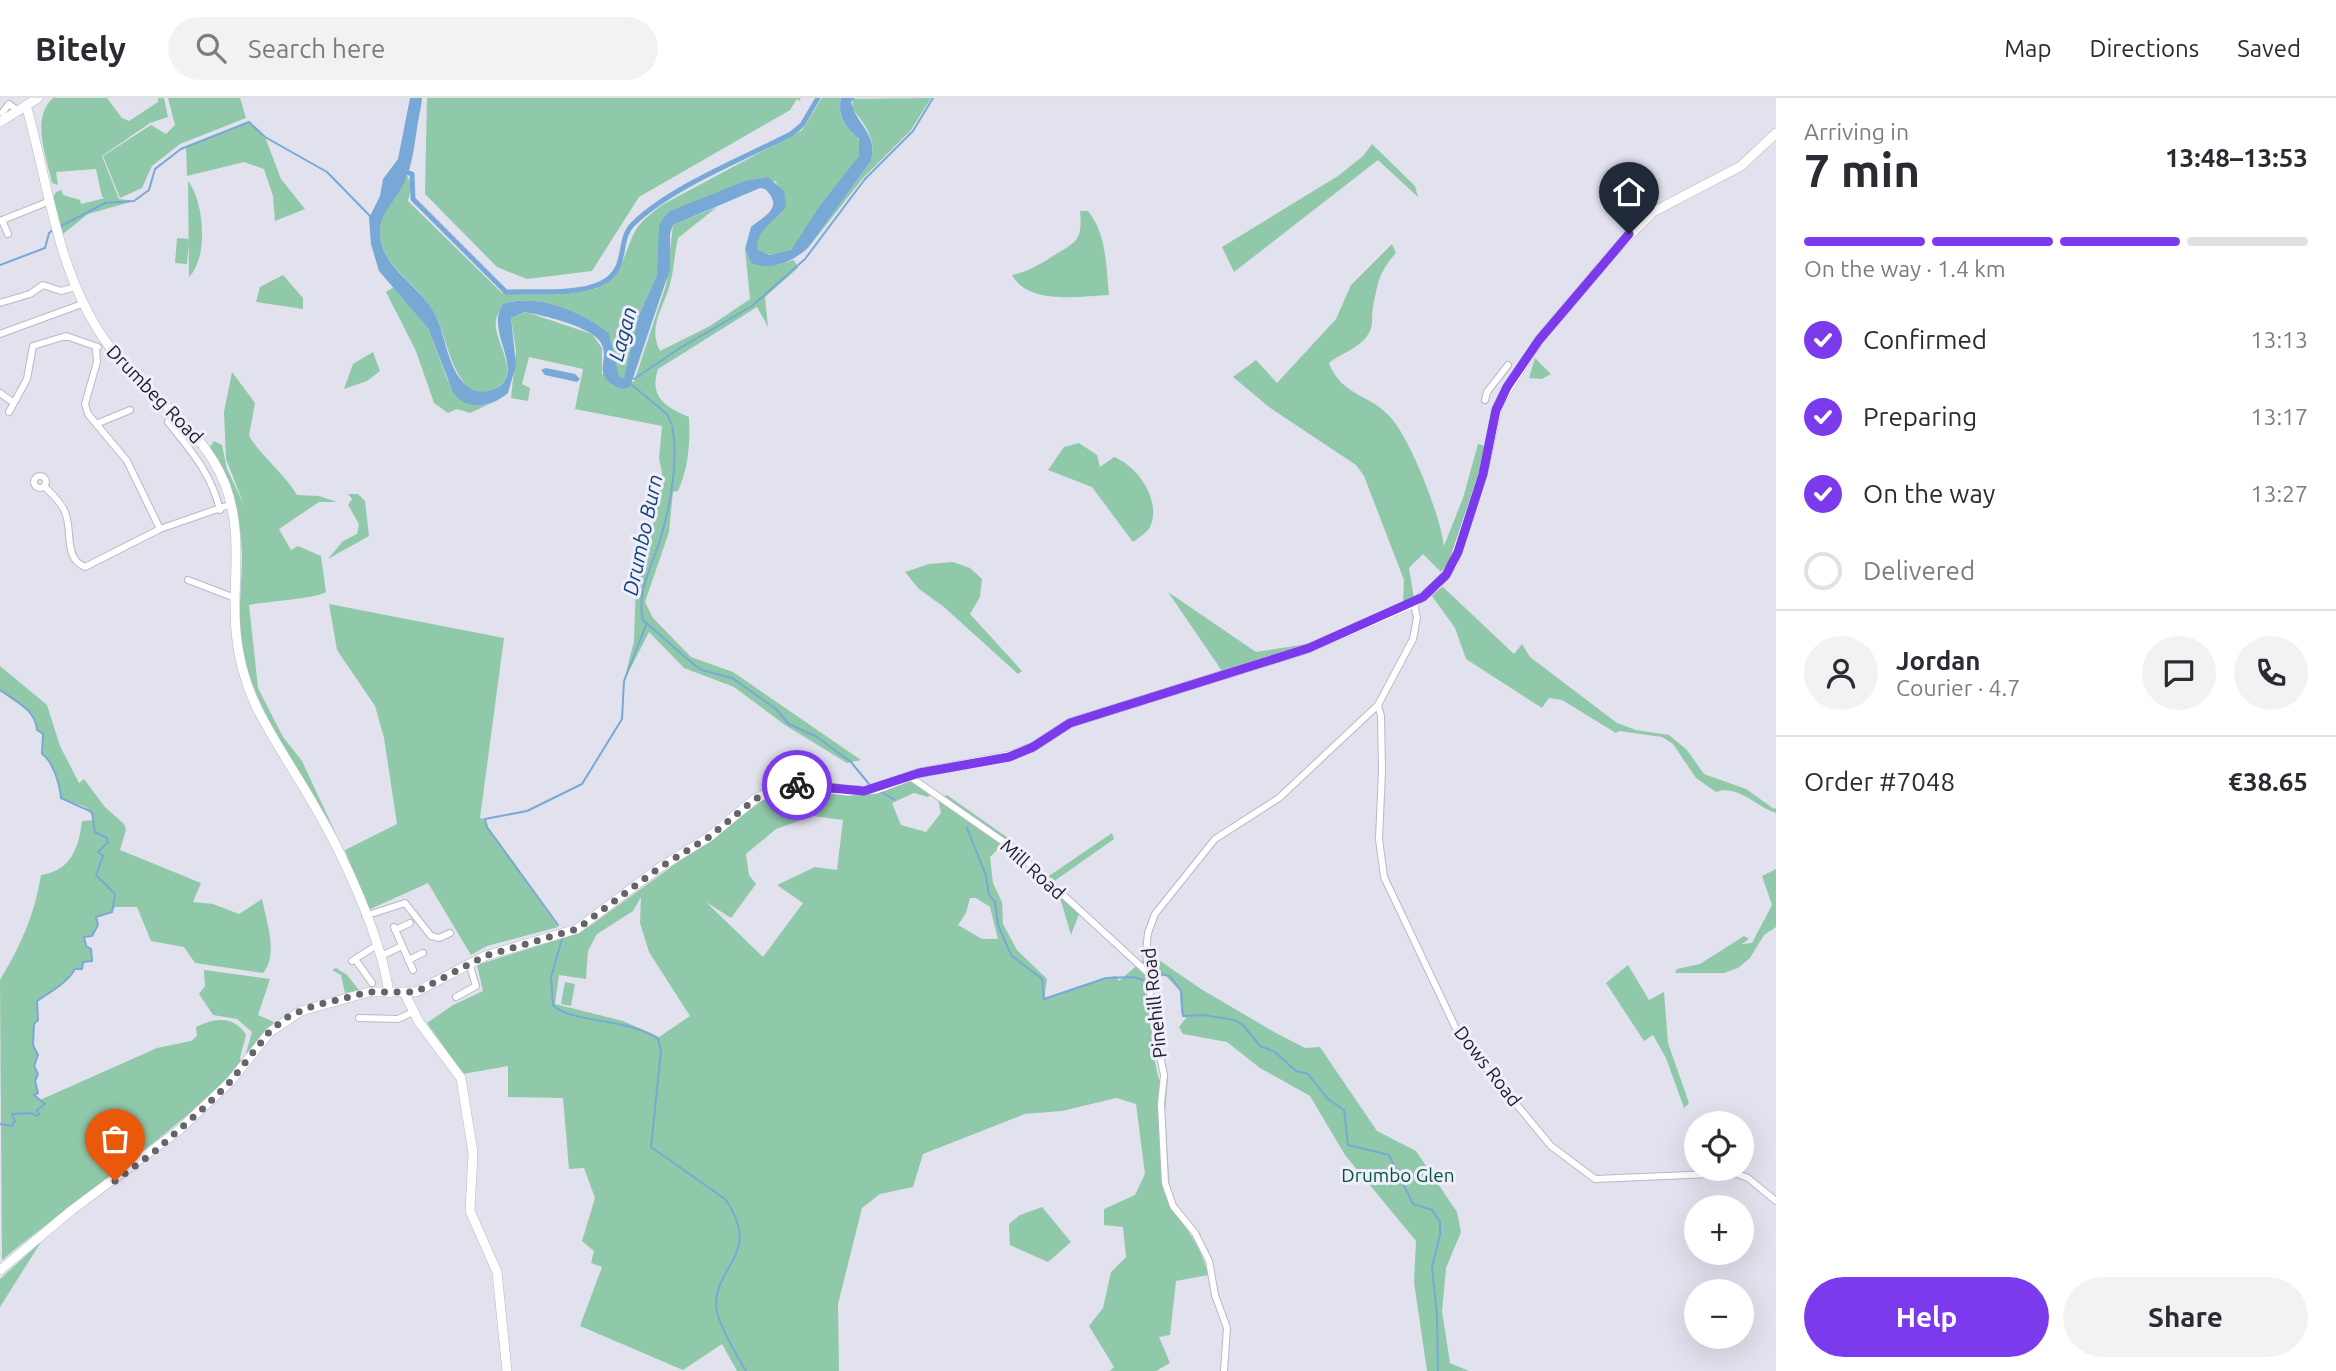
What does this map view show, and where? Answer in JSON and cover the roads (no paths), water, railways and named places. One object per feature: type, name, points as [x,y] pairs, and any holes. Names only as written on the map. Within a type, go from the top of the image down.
[{"type":"main road","points":[[1,117],[38,98]]},
{"type":"main road","name":"Drumbeg Road","points":[[22,108],[56,228],[82,304],[105,342],[132,373],[197,435],[218,468],[232,504],[238,545],[236,597],[239,651],[252,696],[329,831],[377,945],[389,993]]},
{"type":"main road","points":[[0,1270],[72,1210],[178,1131],[230,1082],[270,1031],[289,1016],[313,1006],[360,994],[405,994],[424,988],[469,963],[503,949],[561,935],[593,920],[659,868],[709,837],[766,793],[799,785],[864,791],[886,786],[909,776],[1009,757],[1033,747],[1070,723],[1309,648],[1414,603],[1438,584],[1453,564],[1483,474],[1498,404],[1539,340],[1615,250],[1653,212],[1741,166],[1776,133]]},
{"type":"main road","points":[[405,994],[413,1012],[461,1078],[473,1142],[470,1211],[497,1272],[507,1371]]},
{"type":"street","points":[[8,234],[1,220],[50,201]]},
{"type":"street","points":[[0,303],[30,294],[43,285],[61,291],[75,287]]},
{"type":"street","points":[[0,334],[82,304]]},
{"type":"street","points":[[9,412],[27,379],[31,349],[41,343],[66,336],[96,348]]},
{"type":"street","points":[[96,348],[105,342]]},
{"type":"street","points":[[96,348],[97,362],[85,404],[96,424],[127,461],[145,492],[160,529]]},
{"type":"street","points":[[1485,400],[1487,392],[1508,365]]},
{"type":"street","points":[[0,393],[14,403]]},
{"type":"street","points":[[96,424],[130,410]]},
{"type":"street","points":[[168,422],[201,463],[214,486],[220,510]]},
{"type":"street","points":[[44,486],[64,509],[69,522],[71,554],[81,566],[91,566],[160,529],[232,504]]},
{"type":"street","points":[[188,580],[236,597]]},
{"type":"street","name":"Pinehill Road","points":[[1224,1371],[1227,1328],[1215,1295],[1209,1261],[1195,1233],[1173,1206],[1165,1183],[1164,1075],[1157,1047],[1146,944],[1155,914],[1204,850],[1228,829],[1279,798],[1378,705],[1413,639],[1417,610],[1414,603]]},
{"type":"street","name":"Dows Road","points":[[1378,705],[1382,751],[1379,839],[1384,877],[1459,1035],[1551,1146],[1595,1179],[1735,1173],[1748,1178],[1776,1201]]},
{"type":"street","name":"Mill Road","points":[[909,776],[1011,847],[1149,978]]},
{"type":"street","points":[[365,916],[405,903],[431,936],[439,938],[450,933]]},
{"type":"street","points":[[410,923],[395,928],[413,970]]},
{"type":"street","points":[[372,983],[354,960],[377,945]]},
{"type":"street","points":[[381,956],[402,947]]},
{"type":"street","points":[[408,960],[423,953]]},
{"type":"street","points":[[456,997],[476,986],[469,963]]},
{"type":"street","points":[[359,1018],[398,1020],[413,1012]]},
{"type":"water","points":[[410,98],[422,98],[412,157],[403,185],[382,219],[382,244],[392,264],[432,309],[454,369],[467,386],[479,391],[497,388],[506,377],[508,368],[498,325],[499,314],[503,304],[516,301],[545,302],[559,306],[598,325],[609,333],[619,376],[624,378],[639,315],[657,275],[659,226],[670,211],[745,181],[768,177],[784,191],[786,206],[759,237],[758,250],[770,255],[791,250],[821,204],[859,156],[859,139],[841,116],[841,98],[855,98],[851,102],[854,110],[872,143],[871,161],[808,248],[781,264],[767,266],[751,263],[745,249],[751,227],[773,206],[773,201],[765,189],[760,188],[673,225],[670,234],[670,269],[630,387],[623,389],[606,379],[603,373],[603,347],[593,335],[564,322],[525,312],[511,318],[516,365],[508,393],[494,402],[472,405],[465,403],[453,392],[428,328],[379,271],[371,244],[369,218],[380,196],[383,179],[398,159]]},
{"type":"water","points":[[546,368],[575,374],[580,379],[577,382],[545,375],[541,370]]},
{"type":"waterway","points":[[403,171],[412,174],[413,199],[506,292],[581,289],[592,287],[611,277],[620,262],[628,231],[649,211],[708,174],[791,134],[802,125],[818,98]]},
{"type":"waterway","points":[[634,379],[680,348],[752,306],[805,259],[865,179],[913,131],[933,98]]},
{"type":"waterway","points":[[61,226],[105,203],[134,201],[149,190],[155,169],[181,149],[249,122],[265,137],[327,172],[371,217]]},
{"type":"waterway","points":[[0,265],[45,248],[49,233],[53,230]]},
{"type":"waterway","name":"Drumbo Burn","points":[[632,385],[667,414],[671,423]]},
{"type":"waterway","name":"Drumbo Burn","points":[[672,426],[674,453],[670,499],[664,527],[643,590],[643,620],[702,670],[732,678],[776,709],[789,724],[817,737],[851,762],[869,784]]},
{"type":"waterway","points":[[558,925],[487,827],[485,819],[527,811],[582,784],[622,719],[624,681],[646,625]]},
{"type":"waterway","points":[[0,690],[29,711],[37,730],[43,734],[42,754],[53,768],[61,798],[92,812],[95,832],[107,838],[108,842],[98,852],[103,856],[96,875],[115,894],[112,912],[96,917],[98,925],[92,936],[84,937],[86,946],[91,949],[92,961],[83,962],[82,969],[75,969],[63,983],[37,1001],[38,1020],[34,1024],[33,1045],[38,1055],[34,1066],[38,1074],[35,1081],[38,1093],[34,1095],[45,1104],[37,1110],[37,1116],[31,1113],[12,1114],[15,1121],[12,1126],[0,1124]]},
{"type":"waterway","name":"Drumbo Burn","points":[[881,792],[895,800]]},
{"type":"waterway","name":"Drumbo Burn","points":[[967,828],[986,876],[989,895],[995,902],[998,925],[1008,948],[1012,956],[1042,979],[1044,999],[1106,978],[1133,977],[1147,981]]},
{"type":"waterway","points":[[562,939],[551,977],[553,1005],[572,1015],[632,1027],[658,1039],[661,1051],[651,1147],[725,1199],[735,1217],[739,1246],[722,1280],[716,1306],[724,1330],[746,1371]]},
{"type":"waterway","name":"Drumbo Burn","points":[[1153,982],[1160,974],[1170,976],[1181,991],[1183,1016],[1203,1015],[1234,1020],[1242,1024],[1260,1046],[1275,1052],[1296,1071],[1308,1074],[1328,1099],[1344,1110],[1348,1145],[1389,1155],[1413,1204],[1432,1210],[1440,1222],[1440,1235],[1432,1267],[1437,1315],[1438,1371]]},
{"type":"water label","name":"Lagan","points":[[623,334]]},
{"type":"park label","name":"Drumbo Glen","points":[[1398,1175]]}]
